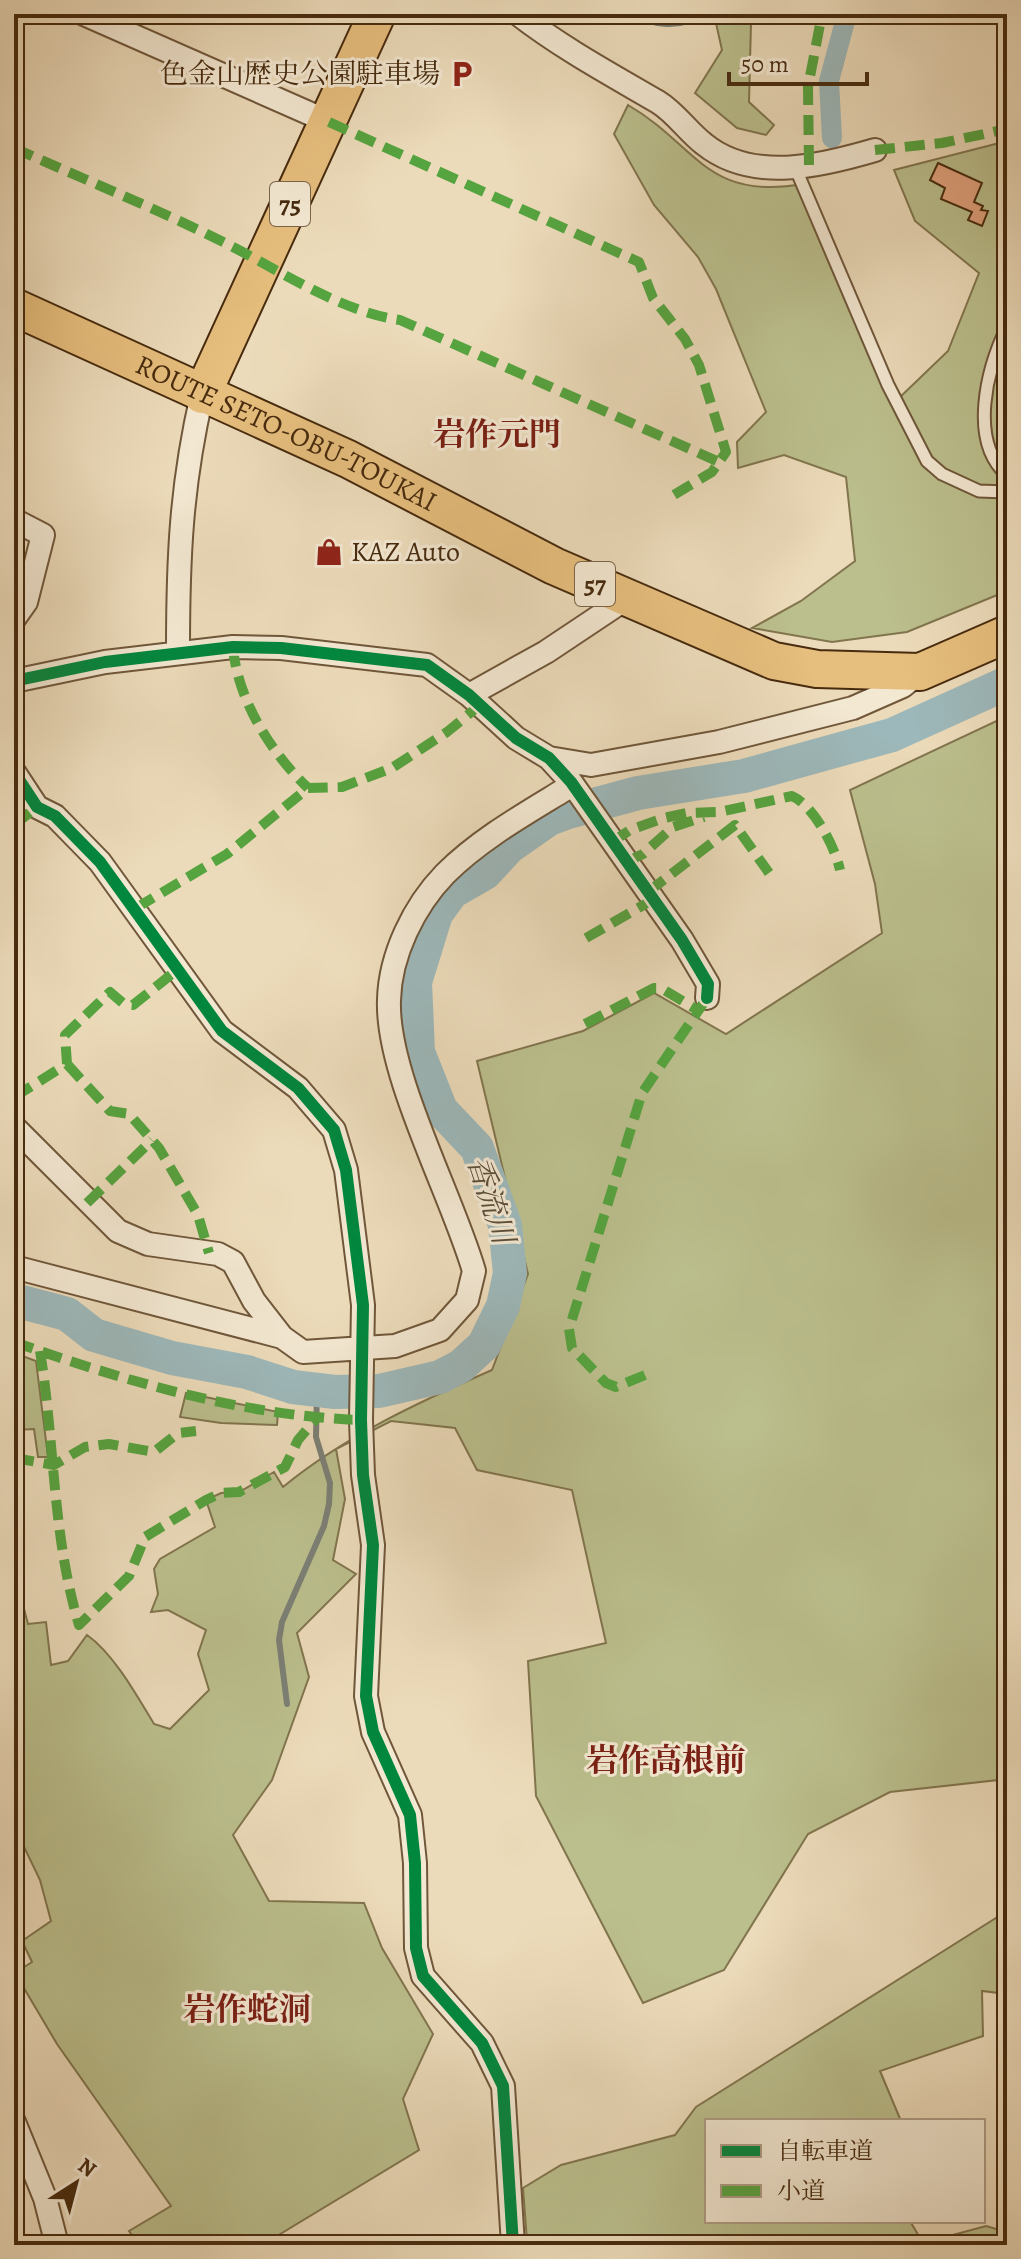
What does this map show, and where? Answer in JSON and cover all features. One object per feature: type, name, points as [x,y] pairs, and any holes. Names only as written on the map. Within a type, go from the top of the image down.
[{"type":"main road","name":"75","points":[[202,395],[377,14]]},
{"type":"main road","name":"ROUTE SETO-OBU-TOUKAI","points":[[14,307],[348,459],[554,566],[774,661],[817,669],[920,672],[1007,634]]},
{"type":"street","points":[[84,14],[329,122]]},
{"type":"street","points":[[518,14],[569,50],[663,105],[705,146],[738,163],[770,169],[875,150]]},
{"type":"street","points":[[178,650],[178,552],[185,469],[202,395]]},
{"type":"street","points":[[14,520],[43,535],[26,602],[14,619]]},
{"type":"street","points":[[469,695],[546,652],[627,598]]},
{"type":"street","points":[[14,681],[43,673],[178,650],[281,648],[427,665],[469,695],[516,738],[549,758],[572,785],[682,940],[708,984],[707,998]]},
{"type":"street","points":[[549,758],[591,765],[719,742],[853,708],[903,686],[920,672]]},
{"type":"street","points":[[14,772],[37,807],[55,816],[100,862],[222,1031],[298,1088],[334,1130],[346,1170],[363,1305],[360,1350],[363,1475],[373,1545],[366,1696],[373,1732],[410,1815],[415,1863],[416,1948],[423,1976],[482,2043],[503,2086],[513,2245]]},
{"type":"street","points":[[14,1127],[118,1231],[148,1244],[218,1254],[233,1262],[254,1301],[282,1337],[303,1352],[395,1346],[440,1330],[467,1300],[474,1271],[395,1047],[389,1000],[397,952],[426,900],[445,875],[493,834],[572,785]]},
{"type":"street","points":[[14,1267],[282,1337]]},
{"type":"street","points":[[14,2122],[45,2198],[57,2245]]},
{"type":"lane","points":[[795,166],[888,385],[927,461],[942,474],[979,491],[1007,492]]},
{"type":"lane","points":[[1007,327],[995,351],[986,404],[988,453],[1007,475]]},
{"type":"green space","points":[[714,14],[788,14],[751,23],[749,102],[774,125],[766,135],[737,128],[695,93],[722,50]]},
{"type":"green space","points":[[628,105],[723,177],[744,184],[770,187],[803,184],[896,401],[948,351],[979,273],[915,221],[894,170],[1007,141],[1007,591],[907,632],[832,642],[752,628],[801,601],[855,561],[846,477],[784,455],[738,468],[737,442],[766,412],[716,289],[698,257],[654,205],[614,134]]},
{"type":"green space","points":[[1007,716],[1007,1779],[890,1792],[808,1834],[724,1970],[643,2003],[536,1796],[528,1661],[606,1643],[572,1490],[477,1470],[455,1428],[391,1421],[339,1447],[410,1408],[492,1370],[528,1274],[477,1061],[583,1031],[654,993],[726,1034],[882,933],[875,884],[850,790]]},
{"type":"green space","points":[[14,1353],[36,1361],[48,1457],[38,1457],[34,1429],[14,1430]]},
{"type":"green space","points":[[186,1393],[278,1412],[277,1425],[221,1423],[180,1417]]},
{"type":"green space","points":[[336,1449],[345,1499],[333,1560],[356,1574],[297,1633],[309,1677],[272,1780],[233,1835],[269,1901],[364,1903],[382,1948],[433,2034],[403,2099],[419,2150],[262,2245],[139,2245],[129,2231],[171,2206],[57,2044],[15,1973],[32,1962],[22,1941],[51,1921],[40,1880],[14,1826],[14,1602],[23,1605],[28,1624],[46,1622],[51,1665],[68,1661],[87,1635],[116,1664],[154,1724],[170,1729],[209,1690],[198,1654],[206,1630],[168,1610],[151,1612],[158,1594],[154,1569],[160,1559],[215,1527],[206,1500],[221,1493],[239,1492],[274,1472],[283,1487]]},
{"type":"green space","points":[[1007,1911],[1007,1994],[982,1991],[983,2036],[880,2071],[900,2119],[705,2119],[705,2223],[911,2223],[923,2243],[986,2226],[1007,2232],[1007,2245],[607,2245],[527,2241],[523,2188],[561,2165],[675,2135],[696,2107]]},
{"type":"water","points":[[628,14],[703,14],[685,24],[666,26]]},
{"type":"building","points":[[938,163],[982,183],[974,202],[983,206],[981,210],[988,211],[982,226],[968,220],[972,212],[941,199],[945,188],[930,180]]},
{"type":"waterway","points":[[832,138],[829,81],[847,14]]},
{"type":"waterway","name":"香流川","points":[[14,1300],[67,1314],[94,1335],[172,1358],[247,1372],[293,1387],[335,1392],[379,1391],[440,1377],[461,1366],[484,1345],[503,1306],[510,1273],[505,1225],[477,1148],[441,1110],[418,1052],[415,982],[436,914],[452,892],[485,873],[509,847],[549,819],[638,793],[744,776],[892,735],[1007,683]]},
{"type":"waterway","points":[[287,1704],[279,1640],[282,1622],[324,1526],[329,1504],[330,1483],[316,1437],[317,1390]]},
{"type":"marked path","points":[[809,165],[808,87],[822,14]]},
{"type":"marked path","points":[[329,122],[639,262],[653,298],[685,339],[699,365],[726,452],[712,472],[672,496]]},
{"type":"marked path","points":[[875,150],[942,143],[1007,129]]},
{"type":"marked path","points":[[14,148],[201,231],[333,299],[378,316],[400,320],[719,462]]},
{"type":"marked path","points":[[233,647],[248,705],[281,758],[308,788]]},
{"type":"marked path","points":[[136,908],[227,854],[308,788],[342,787],[392,768],[447,732],[480,705]]},
{"type":"marked path","points":[[612,842],[630,830],[664,818],[687,813],[719,812],[792,796],[808,809],[822,828],[840,870]]},
{"type":"marked path","points":[[14,825],[37,807]]},
{"type":"marked path","points":[[626,862],[643,854],[673,827],[704,817]]},
{"type":"marked path","points":[[648,892],[735,825],[769,873]]},
{"type":"marked path","points":[[586,938],[654,899]]},
{"type":"marked path","points":[[14,1097],[67,1064],[65,1035],[110,992],[124,1004],[133,1005],[177,970]]},
{"type":"marked path","points":[[585,1024],[654,988],[661,988],[699,1011]]},
{"type":"marked path","points":[[645,1375],[616,1387],[606,1383],[572,1348],[569,1329],[642,1093],[707,998]]},
{"type":"marked path","points":[[67,1064],[110,1111],[129,1114],[159,1148],[198,1215],[209,1253]]},
{"type":"marked path","points":[[87,1203],[152,1140]]},
{"type":"marked path","points":[[14,1342],[141,1383],[229,1404],[273,1412],[361,1420]]},
{"type":"marked path","points":[[40,1351],[59,1523],[79,1625],[129,1576],[145,1537],[206,1500],[221,1493],[239,1492],[285,1467],[298,1440],[316,1419]]},
{"type":"marked path","points":[[14,1458],[54,1465],[85,1447],[109,1444],[154,1452],[178,1433],[196,1431]]},
{"type":"cycle path","points":[[14,681],[105,662],[233,647],[281,648],[427,665],[469,695],[516,738],[549,758],[571,782],[682,940],[708,984],[707,998]]},
{"type":"cycle path","points":[[14,772],[37,807],[55,816],[100,862],[222,1031],[298,1088],[334,1130],[346,1170],[363,1305],[363,1475],[373,1545],[366,1696],[373,1732],[410,1815],[415,1863],[416,1948],[423,1976],[482,2043],[503,2086],[513,2245]]},
{"type":"place","name":"色金山歴史公園駐車場","points":[[462,74]]},
{"type":"place","name":"KAZ Auto","points":[[329,552]]},
{"type":"district","name":"岩作元門","points":[[497,434]]},
{"type":"district","name":"岩作高根前","points":[[666,1760]]},
{"type":"district","name":"岩作蛇洞","points":[[247,2009]]}]
